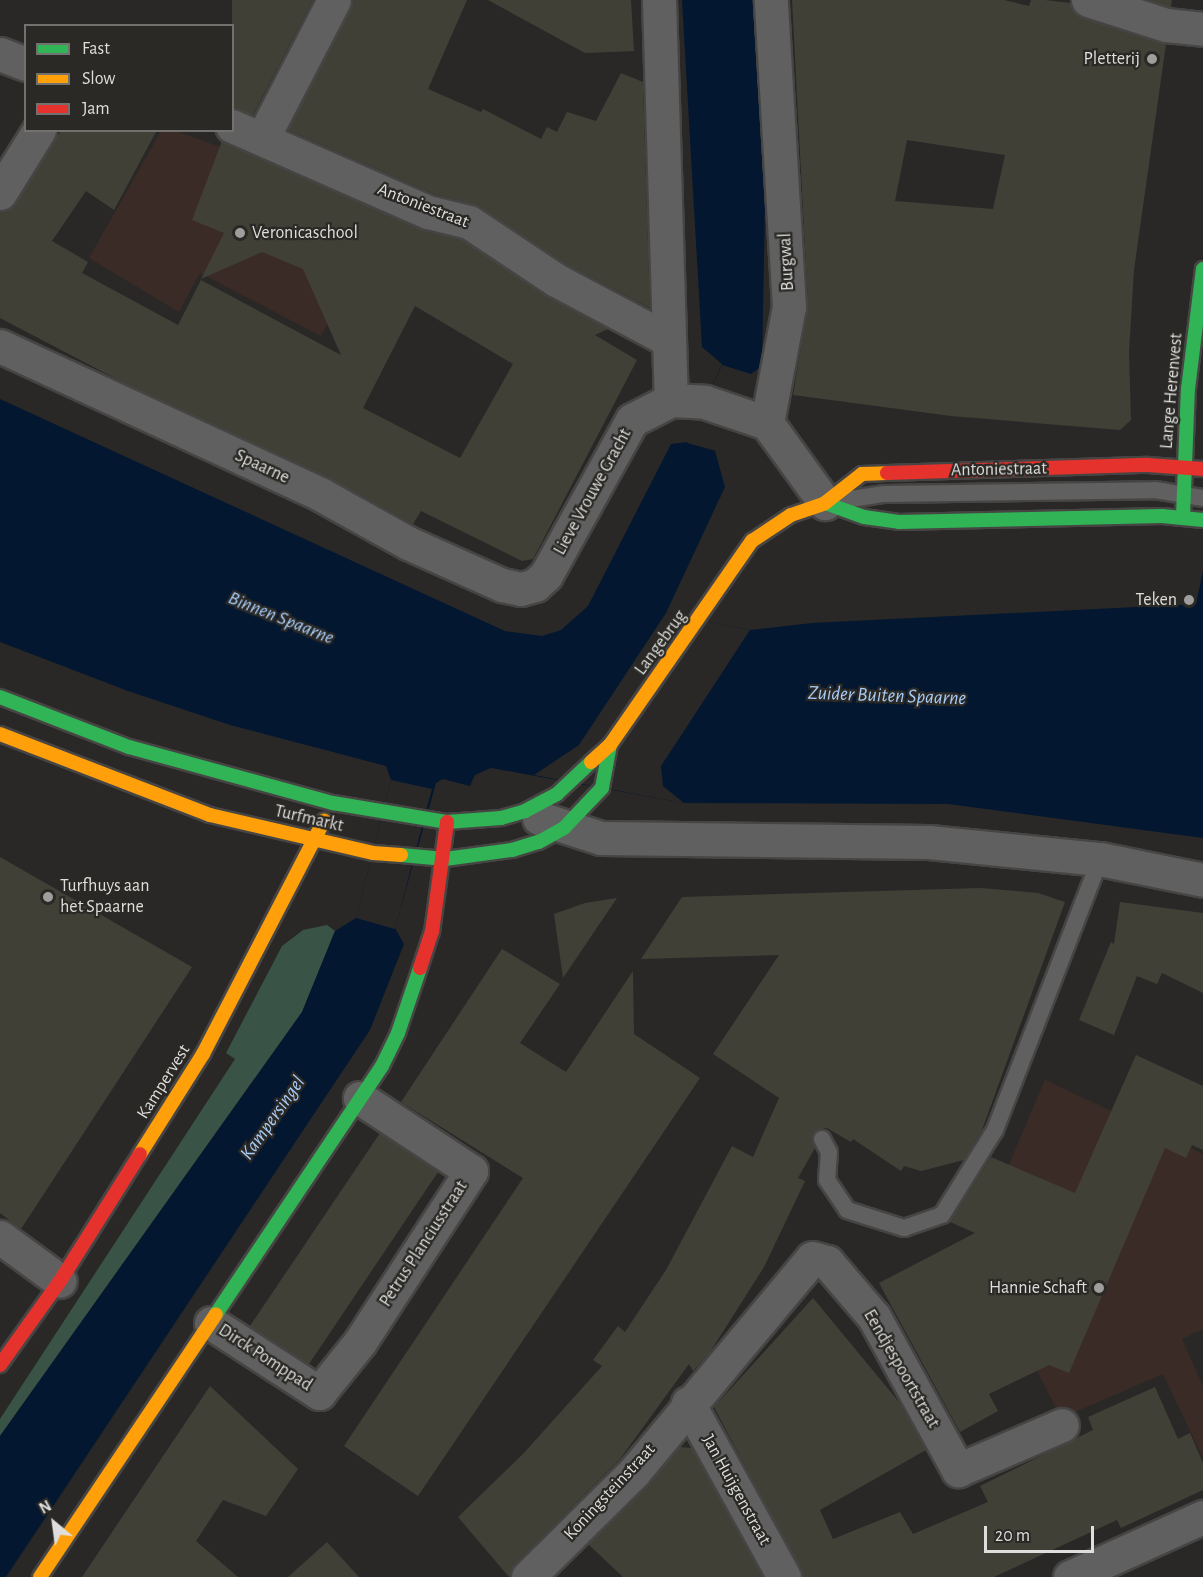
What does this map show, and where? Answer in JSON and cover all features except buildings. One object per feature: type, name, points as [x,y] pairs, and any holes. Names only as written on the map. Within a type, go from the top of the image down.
[{"type":"street","points":[[263,137],[334,0]]},
{"type":"street","points":[[659,0],[671,400],[719,407],[767,423],[825,504],[864,517],[899,522],[1183,517],[1203,520]]},
{"type":"street","name":"Burgwal","points":[[767,423],[789,307],[771,0]]},
{"type":"street","points":[[1088,0],[1166,25],[1203,29]]},
{"type":"street","points":[[0,54],[24,63]]},
{"type":"street","name":"Antoniestraat","points":[[234,127],[263,137],[428,212],[469,222],[556,279],[668,339]]},
{"type":"street","points":[[0,193],[38,132]]},
{"type":"street","name":"Lange Herenvest","points":[[1183,517],[1184,465],[1203,269]]},
{"type":"street","name":"Spaarne","points":[[0,346],[320,494],[408,543],[502,585],[521,589]]},
{"type":"street","name":"Lieve Vrouwe Gracht","points":[[521,589],[546,576],[632,420],[671,400]]},
{"type":"street","name":"Antoniestraat","points":[[737,561],[768,528],[825,504],[862,474],[1184,465],[1203,470]]},
{"type":"street","name":"Langebrug","points":[[572,782],[610,745],[700,620],[737,561]]},
{"type":"street","name":"Turfmarkt","points":[[0,697],[129,747],[333,803],[424,820],[476,822],[525,811],[572,782]]},
{"type":"street","name":"Turfmarkt","points":[[3,741],[210,815],[373,853],[414,858],[445,859],[512,850],[539,842],[564,828],[586,810],[602,788]]},
{"type":"street","name":"Langebrug","points":[[602,788],[610,745]]},
{"type":"street","name":"Kampervest","points":[[0,1365],[60,1281],[203,1054],[333,803]]},
{"type":"street","points":[[525,811],[564,828],[601,838],[872,839],[1100,859],[1203,880]]},
{"type":"street","points":[[39,1577],[382,1066],[410,1000],[432,932],[445,859],[447,822]]},
{"type":"street","name":"Petrus Planciusstraat","points":[[319,1393],[360,1342],[471,1171],[360,1098]]},
{"type":"street","points":[[0,1237],[60,1281]]},
{"type":"street","name":"Eendjespoortstraat","points":[[688,1403],[812,1258],[827,1262],[874,1317],[958,1470],[1062,1425]]},
{"type":"street","name":"Dirck Pomppad","points":[[211,1323],[319,1393]]},
{"type":"street","name":"Koningsteinstraat","points":[[528,1577],[634,1472],[688,1403]]},
{"type":"street","name":"Jan Huijgenstraat","points":[[688,1403],[784,1577]]},
{"type":"street","points":[[1070,1577],[1203,1517]]},
{"type":"lane","name":"Antoniestraat","points":[[825,504],[884,494],[1155,490],[1203,498]]},
{"type":"lane","points":[[822,1139],[829,1152],[827,1180],[847,1210],[904,1228],[942,1215],[995,1130],[1100,859]]},
{"type":"shaded area","name":"Veronicaschool","points":[[160,132],[179,132],[390,208],[321,336],[200,273],[179,312],[89,258]]},
{"type":"shaded area","name":"Hannie Schaft","points":[[1045,1080],[1203,1154],[1203,1329],[1182,1339],[1203,1387],[1203,1458],[1163,1374],[1061,1418],[974,1246]]},
{"type":"green space","points":[[327,925],[335,931],[302,1012],[0,1436],[0,1419],[235,1059],[226,1053],[282,946],[303,930]]},
{"type":"water","points":[[682,0],[757,0],[765,205],[762,366],[744,379],[715,451],[725,487],[666,613],[750,630],[812,623],[1196,604],[1203,571],[1203,838],[948,804],[684,803],[491,768],[475,775],[470,786],[443,779],[436,783],[395,928],[404,944],[370,1030],[6,1577],[0,1577],[0,1436],[302,1012],[335,931],[356,918],[391,780],[386,766],[230,725],[128,691],[0,642],[0,399],[505,631],[542,636],[561,630],[588,606],[671,444],[688,442],[722,364],[702,347]]},
{"type":"pier","points":[[722,365],[751,374],[745,380],[716,451],[687,443]]},
{"type":"pier","points":[[666,613],[750,630],[661,766],[663,786],[684,803],[534,775],[579,745]]},
{"type":"pier","points":[[391,780],[432,789],[395,929],[356,918]]},
{"type":"traffic: fast","points":[[1183,517],[1188,389],[1203,269]]},
{"type":"traffic: fast","points":[[825,503],[864,517],[899,522],[1162,516],[1203,520]]},
{"type":"traffic: fast","points":[[0,697],[129,747],[333,803],[447,822],[501,818],[525,811],[557,794],[591,762]]},
{"type":"traffic: fast","points":[[401,855],[445,859],[512,850],[539,842],[564,828],[602,788],[610,745]]},
{"type":"traffic: fast","points":[[216,1314],[382,1066],[398,1033],[420,968]]},
{"type":"traffic: slow","points":[[591,762],[610,745],[752,541],[791,515],[825,503],[862,474],[887,473]]},
{"type":"traffic: slow","points":[[0,734],[210,815],[373,853],[401,855]]},
{"type":"traffic: slow","points":[[140,1154],[203,1054],[324,821]]},
{"type":"traffic: slow","points":[[40,1577],[216,1314]]},
{"type":"traffic: jam","points":[[887,473],[1148,465],[1203,469]]},
{"type":"traffic: jam","points":[[420,968],[432,932],[447,822]]},
{"type":"traffic: jam","points":[[0,1365],[60,1281],[140,1154]]},
{"type":"place","name":"Pletterij","points":[[1152,59]]},
{"type":"place","name":"Veronicaschool","points":[[240,233]]},
{"type":"place","name":"Teken","points":[[1189,600]]},
{"type":"place","name":"Turfhuys aan het Spaarne","points":[[48,897]]},
{"type":"place","name":"Hannie Schaft","points":[[1099,1288]]},
{"type":"water label","name":"Binnen Spaarne","points":[[281,618]]},
{"type":"water label","name":"Zuider Buiten Spaarne","points":[[887,696]]},
{"type":"water label","name":"Kampersingel","points":[[273,1118]]}]
